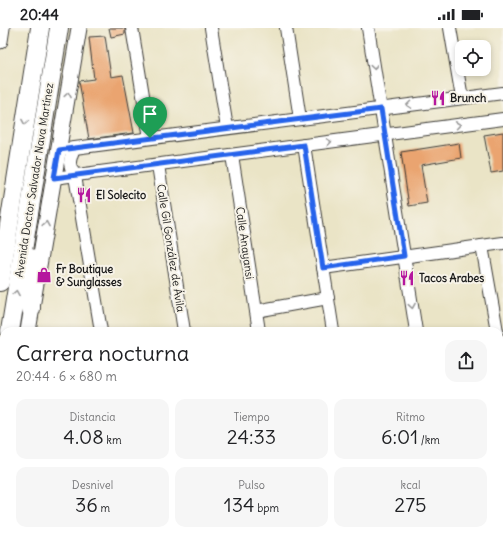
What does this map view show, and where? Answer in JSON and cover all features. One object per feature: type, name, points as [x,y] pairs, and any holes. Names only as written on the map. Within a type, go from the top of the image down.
[{"type":"highway","name":"Avenida Doctor Salvador Nava Martínez","points":[[0,277],[40,28]]},
{"type":"highway","name":"Avenida Doctor Salvador Nava Martínez","points":[[11,327],[59,28]]},
{"type":"highway","points":[[32,309],[30,274],[42,135]]},
{"type":"main road","points":[[0,41],[2,28]]},
{"type":"main road","name":"Avenida Doctor Salvador Nava Martínez","points":[[29,327],[54,178],[66,149],[79,28]]},
{"type":"street","points":[[132,28],[150,138]]},
{"type":"street","points":[[211,28],[227,128]]},
{"type":"street","points":[[286,28],[300,119]]},
{"type":"street","points":[[368,28],[415,327]]},
{"type":"street","points":[[450,28],[462,98]]},
{"type":"street","points":[[100,327],[75,176],[68,162],[66,149],[503,93]]},
{"type":"street","points":[[54,178],[503,119]]},
{"type":"street","points":[[304,145],[332,327]]},
{"type":"street","name":"Calle Anayansi","points":[[232,155],[258,327]]},
{"type":"street","name":"Calle Gil González de Ávila","points":[[158,165],[183,327]]},
{"type":"street","points":[[323,268],[503,243]]},
{"type":"street","points":[[482,246],[496,327]]},
{"type":"street","points":[[256,311],[328,298]]},
{"type":"building","points":[[109,28],[125,28],[125,34],[111,37]]},
{"type":"building","points":[[105,36],[111,77],[123,75],[134,133],[89,139],[79,81],[94,79],[89,37]]},
{"type":"building","points":[[503,132],[503,171],[491,173],[484,135]]},
{"type":"building","points":[[459,143],[461,158],[421,165],[427,203],[409,206],[401,152]]},
{"type":"place","name":"Brunch","points":[[438,98]]},
{"type":"place","name":"El Solecito","points":[[84,195]]},
{"type":"place","name":"Fr Boutique & Sunglasses","points":[[44,275]]},
{"type":"place","name":"Tacos Arabes","points":[[407,278]]},
{"type":"route","points":[[381,109],[404,256],[323,268],[304,145],[54,178],[59,150],[150,138],[381,109]]}]
